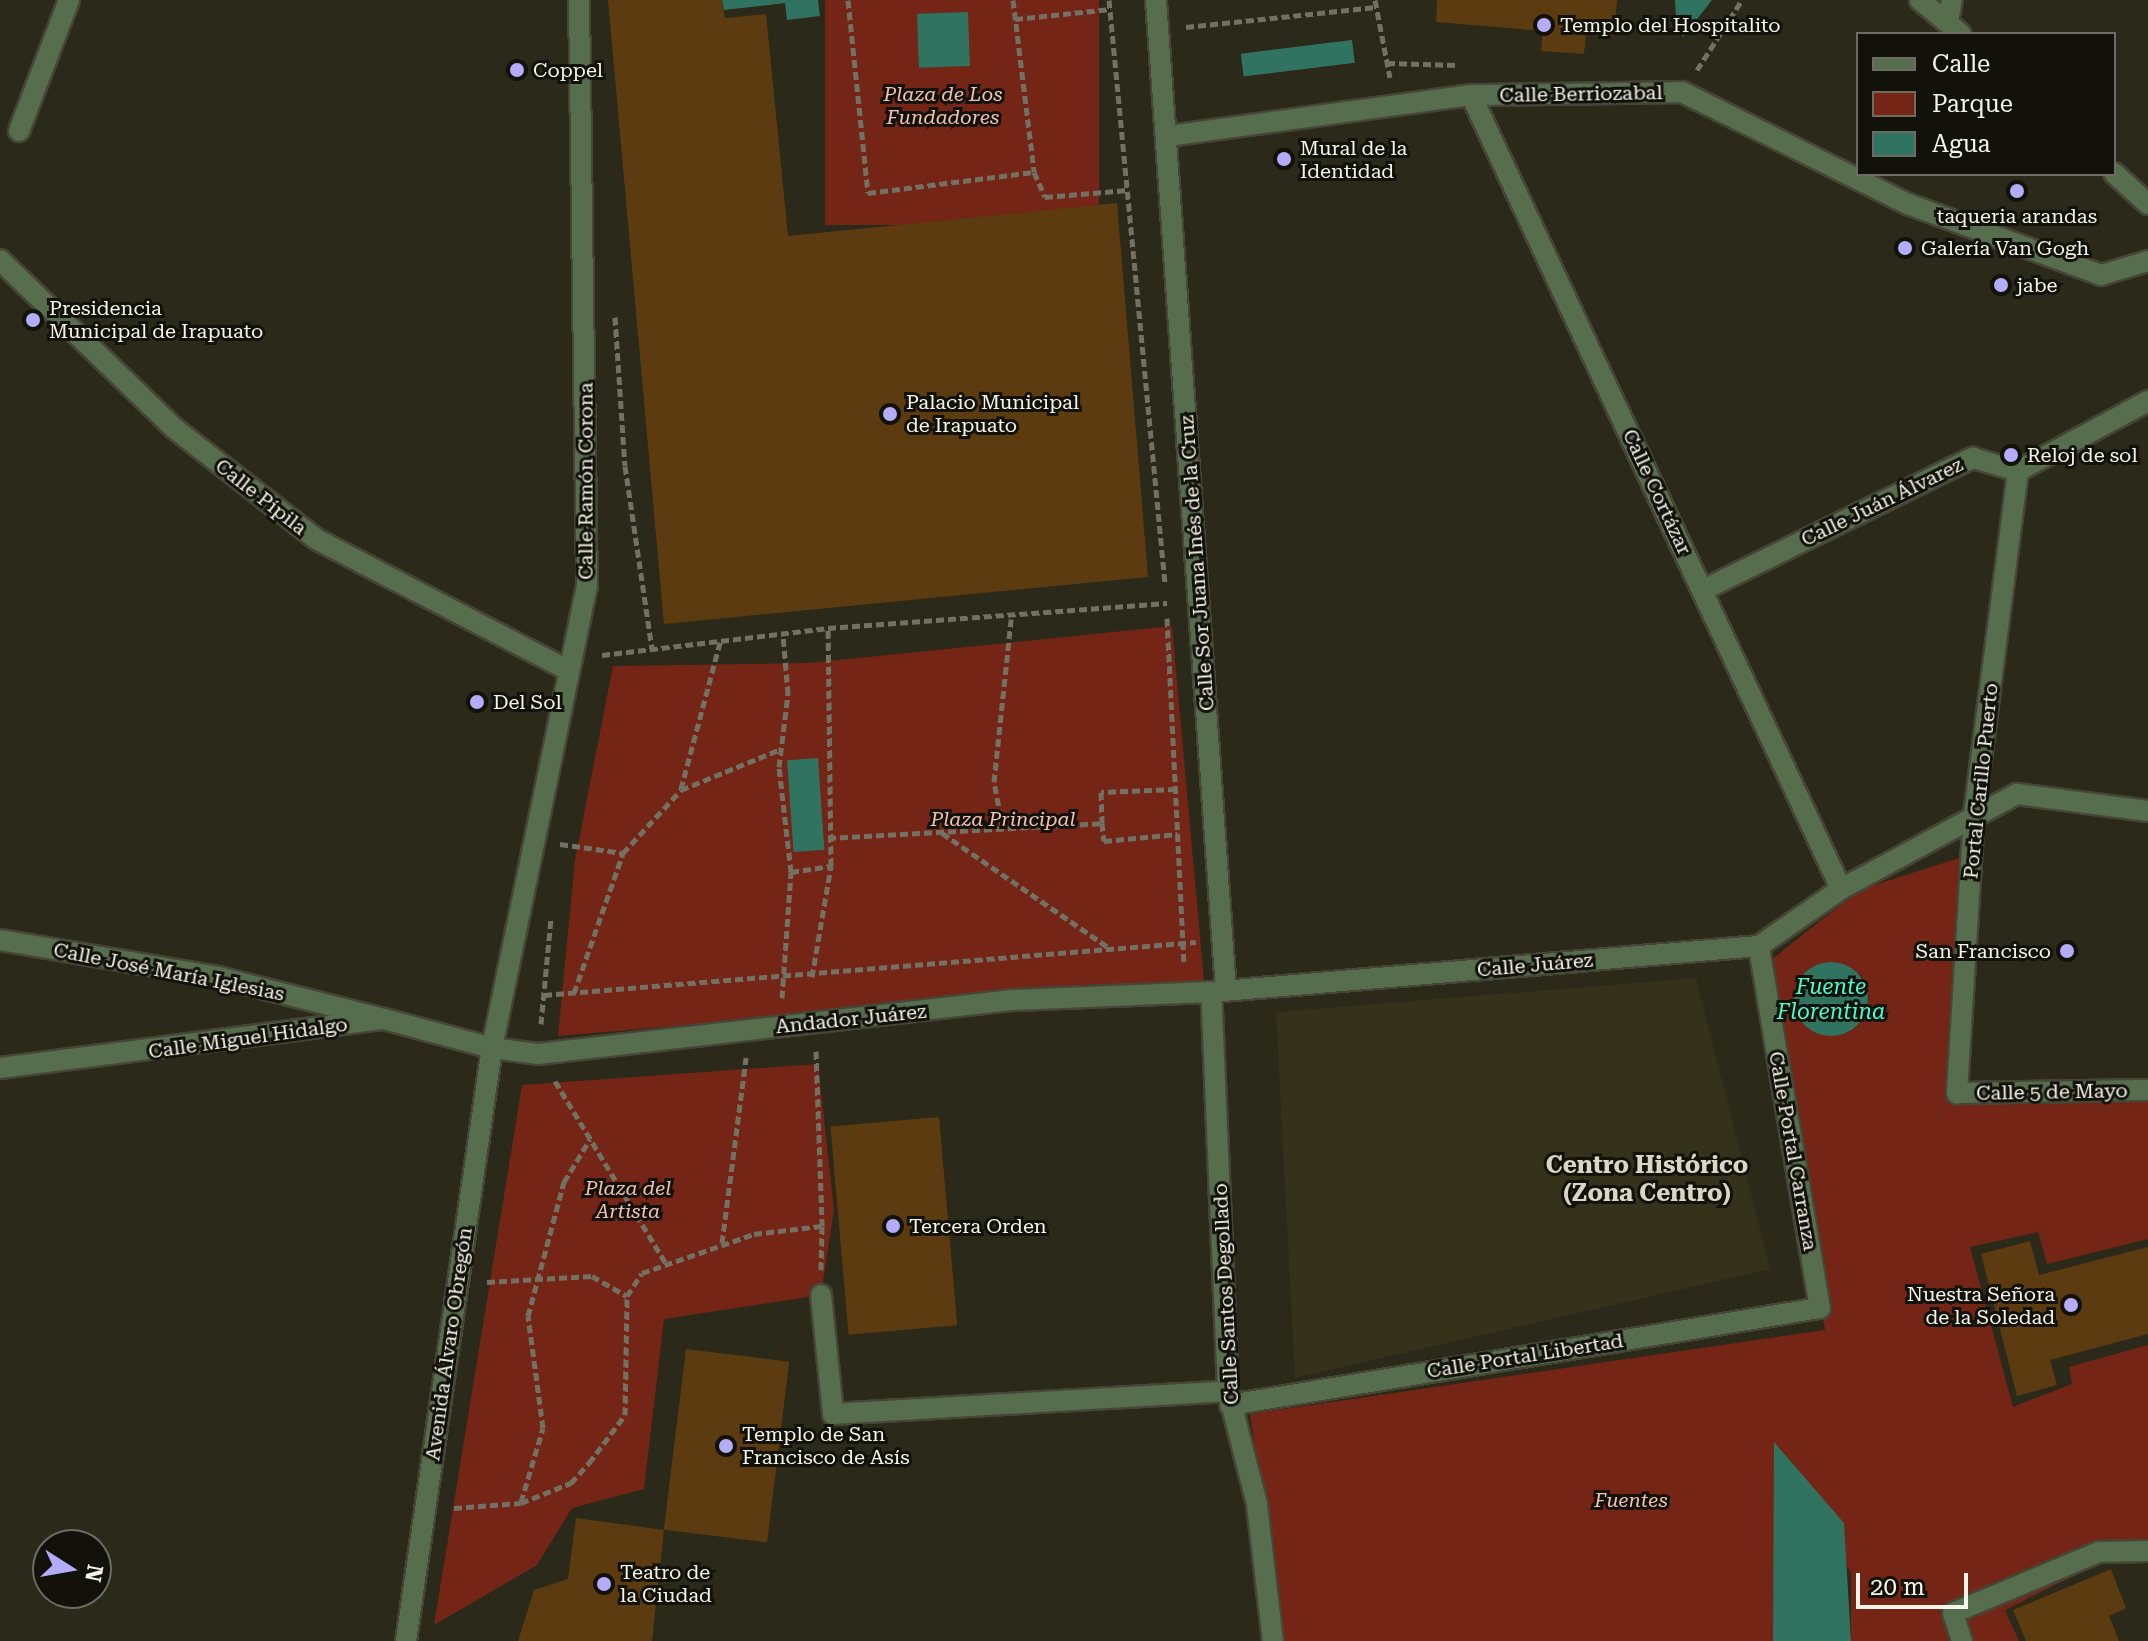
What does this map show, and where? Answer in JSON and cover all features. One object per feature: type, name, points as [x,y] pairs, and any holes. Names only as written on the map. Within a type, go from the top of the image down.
[{"type":"street","points":[[19,131],[69,0]]},
{"type":"street","name":"Calle Ramón Corona","points":[[492,1048],[568,670],[590,539],[579,0]]},
{"type":"street","name":"Calle Sor Juana Inés de la Cruz","points":[[1156,0],[1168,136],[1222,939],[1218,992]]},
{"type":"street","points":[[1920,0],[1954,28]]},
{"type":"street","points":[[1952,0],[1954,28]]},
{"type":"street","name":"Calle Berriozabal","points":[[1168,136],[1471,95],[1682,92],[1908,204],[2101,275],[2148,261]]},
{"type":"street","name":"Calle Cortázar","points":[[1471,95],[1841,889]]},
{"type":"street","points":[[2116,175],[2148,204]]},
{"type":"street","name":"Calle Pípila","points":[[0,260],[174,428],[316,539],[568,670]]},
{"type":"street","points":[[2018,471],[2148,401]]},
{"type":"street","name":"Calle Juán Álvarez","points":[[1703,590],[1973,458],[2018,471]]},
{"type":"street","name":"Portal Carillo Puerto","points":[[1957,1093],[1974,814],[2018,471]]},
{"type":"street","name":"Calle Juárez","points":[[1218,992],[1759,946],[1841,889],[1974,814],[2017,794],[2148,811]]},
{"type":"street","name":"Calle José María Iglesias","points":[[0,940],[218,977],[384,1019]]},
{"type":"street","name":"Calle Portal Carranza","points":[[1759,946],[1820,1308]]},
{"type":"street","name":"Andador Juárez","points":[[492,1048],[538,1054],[778,1027],[815,1026],[1012,1000],[1218,992]]},
{"type":"street","name":"Calle Santos Degollado","points":[[1218,992],[1229,1398],[1257,1504],[1273,1641]]},
{"type":"street","name":"Calle Miguel Hidalgo","points":[[0,1068],[384,1019],[492,1048]]},
{"type":"street","name":"Avenida Álvaro Obregón","points":[[406,1641],[492,1048]]},
{"type":"street","name":"Calle 5 de Mayo","points":[[1957,1093],[2148,1090]]},
{"type":"street","name":"Calle Portal Libertad","points":[[821,1295],[833,1414],[1229,1398],[1820,1308]]},
{"type":"street","points":[[1962,1641],[1953,1613],[2099,1552],[2148,1551]]},
{"type":"path","points":[[848,0],[868,193],[1034,172]]},
{"type":"path","points":[[1013,0],[1034,172],[1045,197],[1128,190]]},
{"type":"path","points":[[1109,0],[1167,603],[1184,943]]},
{"type":"path","points":[[1682,92],[1742,0]]},
{"type":"path","points":[[1159,29],[1376,3],[1395,106]]},
{"type":"path","points":[[1015,19],[1110,9]]},
{"type":"path","points":[[614,306],[625,466],[652,649]]},
{"type":"path","points":[[594,656],[828,628],[1011,619],[1167,603]]},
{"type":"path","points":[[1003,829],[994,782],[1011,619]]},
{"type":"path","points":[[812,977],[831,866],[828,838],[828,628]]},
{"type":"path","points":[[778,1027],[791,872],[781,749],[783,634]]},
{"type":"path","points":[[681,790],[720,642]]},
{"type":"path","points":[[574,993],[623,853],[681,790],[781,749]]},
{"type":"path","points":[[1176,789],[1101,792],[1102,823],[1104,841],[1178,834]]},
{"type":"path","points":[[828,838],[1102,823]]},
{"type":"path","points":[[558,854],[563,829]]},
{"type":"path","points":[[941,832],[1111,949]]},
{"type":"path","points":[[560,844],[623,853]]},
{"type":"path","points":[[791,872],[831,866]]},
{"type":"path","points":[[552,907],[538,1054],[667,1265]]},
{"type":"path","points":[[544,995],[784,980],[1222,939]]},
{"type":"path","points":[[815,1026],[822,1226],[821,1295]]},
{"type":"path","points":[[722,1243],[750,1032]]},
{"type":"path","points":[[521,1503],[543,1428],[528,1316],[564,1182],[590,1139]]},
{"type":"path","points":[[425,1511],[521,1503],[571,1483],[625,1415],[627,1296],[642,1273],[722,1243],[822,1226]]},
{"type":"path","points":[[458,1285],[536,1277],[592,1276],[627,1296]]},
{"type":"shaded area","points":[[1696,978],[1770,1269],[1295,1378],[1276,1012]]},
{"type":"green space","name":"Plaza de Los Fundadores","points":[[825,0],[1099,0],[1099,225],[825,225]]},
{"type":"green space","name":"Plaza Principal","points":[[1172,626],[1204,981],[558,1036],[575,860],[613,666],[809,663]]},
{"type":"green space","name":"Fuentes","points":[[1959,858],[1957,1093],[2148,1093],[2148,1239],[2047,1264],[2038,1232],[1970,1247],[2013,1407],[2072,1384],[2069,1367],[2148,1345],[2148,1556],[2111,1557],[2005,1610],[2019,1641],[1851,1641],[1851,1573],[1775,1443],[1773,1641],[1283,1641],[1250,1414],[1825,1330],[1770,961],[1859,890]],"holes":[[[1814,966],[1861,975],[1869,999],[1851,1031],[1840,1035],[1794,994]]]},
{"type":"green space","name":"Plaza del Artista","points":[[818,1064],[834,1209],[821,1295],[664,1319],[644,1489],[572,1508],[537,1565],[434,1625],[522,1085]]},
{"type":"water","points":[[722,0],[818,0],[820,16],[787,20],[785,3],[724,10]]},
{"type":"water","points":[[1675,0],[1712,0],[1683,37],[1676,16]]},
{"type":"water","points":[[968,12],[970,66],[919,68],[917,14]]},
{"type":"water","points":[[1352,40],[1355,63],[1244,76],[1241,54]]},
{"type":"water","points":[[818,758],[824,850],[793,852],[787,760]]},
{"type":"water","name":"Fuente Florentina","points":[[1831,962],[1852,968],[1862,978],[1868,999],[1862,1020],[1852,1030],[1831,1036],[1810,1030],[1800,1020],[1794,999],[1800,978],[1810,968]]},
{"type":"water","points":[[1774,1442],[1844,1523],[1851,1641],[1773,1641]]},
{"type":"building","name":"Palacio Municipal de Irapuato","points":[[608,0],[722,0],[725,18],[766,14],[788,236],[1117,203],[1148,577],[664,624]]},
{"type":"building","name":"Templo del Hospitalito","points":[[1437,0],[1617,0],[1614,36],[1586,34],[1584,54],[1541,51],[1543,31],[1436,22]]},
{"type":"building","name":"Tercera Orden","points":[[939,1117],[957,1325],[849,1335],[830,1126]]},
{"type":"building","name":"Nuestra Señora de la Soledad","points":[[2030,1241],[2039,1275],[2148,1247],[2148,1334],[2050,1360],[2057,1385],[2017,1396],[1981,1254]]},
{"type":"building","name":"Templo de San Francisco de Asís","points":[[686,1349],[789,1362],[767,1542],[664,1530]]},
{"type":"building","name":"Teatro de la Ciudad","points":[[576,1518],[664,1530],[652,1641],[518,1641],[534,1590],[568,1579]]},
{"type":"building","points":[[2111,1569],[2126,1608],[2109,1616],[2119,1641],[2026,1641],[2013,1610]]},
{"type":"place","name":"Templo del Hospitalito","points":[[1544,25]]},
{"type":"place","name":"Coppel","points":[[517,70]]},
{"type":"place","name":"Mural de la Identidad","points":[[1284,159]]},
{"type":"place","name":"taqueria arandas","points":[[2017,191]]},
{"type":"place","name":"Galería Van Gogh","points":[[1905,248]]},
{"type":"place","name":"jabe","points":[[2001,285]]},
{"type":"place","name":"Presidencia Municipal de Irapuato","points":[[33,320]]},
{"type":"place","name":"Palacio Municipal de Irapuato","points":[[890,414]]},
{"type":"place","name":"Reloj de sol","points":[[2011,455]]},
{"type":"place","name":"Del Sol","points":[[477,702]]},
{"type":"place","name":"San Francisco","points":[[2067,951]]},
{"type":"place","name":"Tercera Orden","points":[[893,1226]]},
{"type":"place","name":"Nuestra Señora de la Soledad","points":[[2071,1305]]},
{"type":"place","name":"Templo de San Francisco de Asís","points":[[726,1446]]},
{"type":"place","name":"Teatro de la Ciudad","points":[[604,1584]]},
{"type":"district","name":"Centro Histórico (Zona Centro)","points":[[1647,1180]]}]
